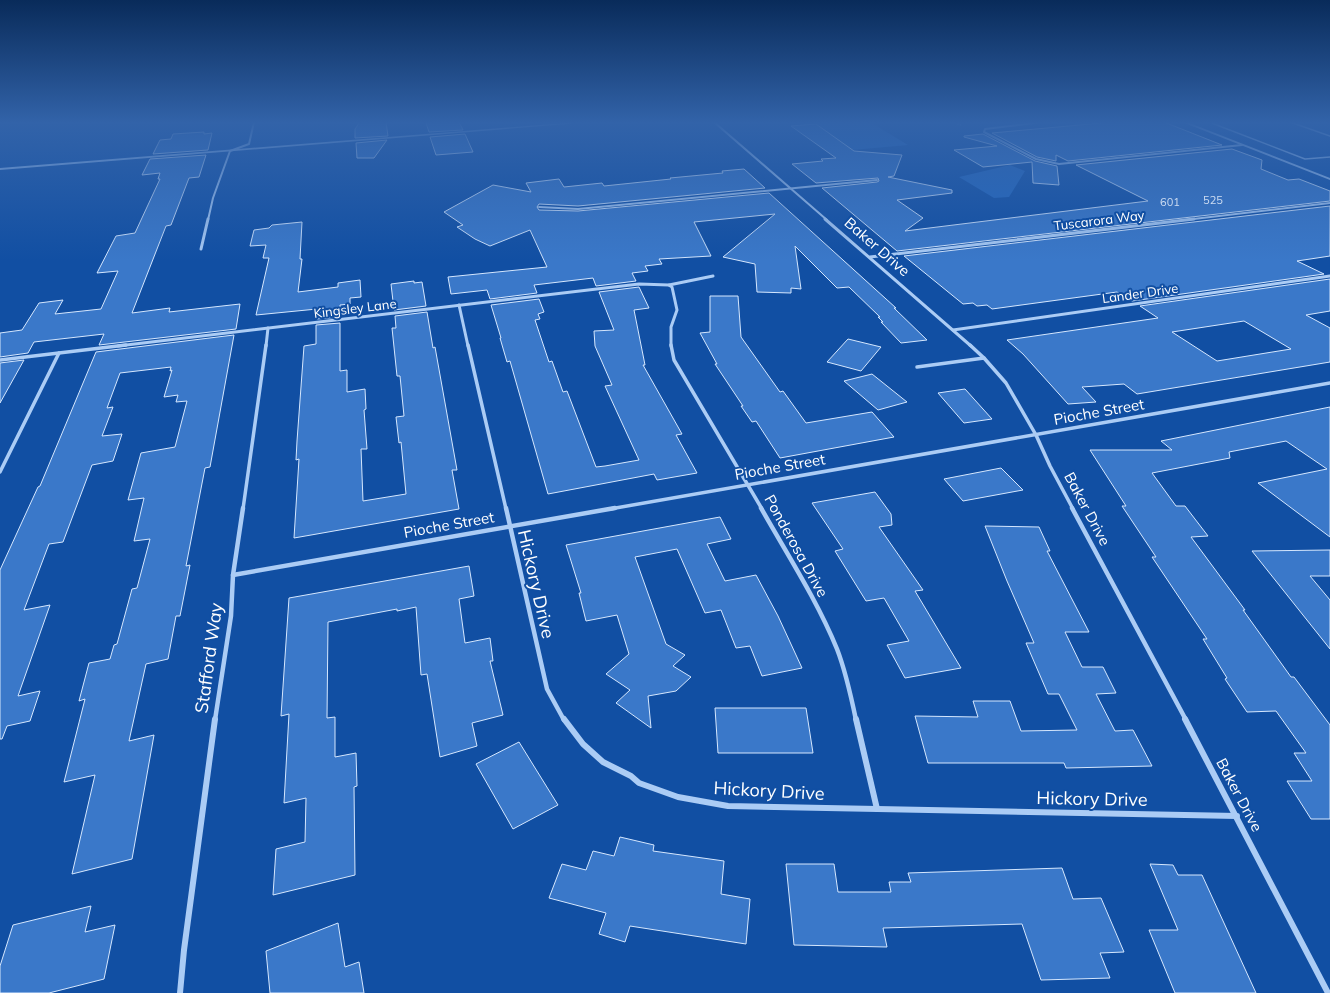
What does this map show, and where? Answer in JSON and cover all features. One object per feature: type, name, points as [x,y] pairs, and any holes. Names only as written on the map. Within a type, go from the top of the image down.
[{"type":"street","points":[[202,249],[213,198],[224,168]]},
{"type":"street","name":"Baker Drive","points":[[769,168],[953,330],[984,358],[1006,382],[1036,435],[1050,466],[1236,816],[1328,993]]},
{"type":"street","points":[[1302,168],[1330,179]]},
{"type":"street","points":[[539,207],[578,209],[877,180]]},
{"type":"street","name":"Tuscarora Way","points":[[870,258],[1330,203]]},
{"type":"street","name":"Kingsley Lane","points":[[0,360],[639,284],[669,285],[713,276]]},
{"type":"street","name":"Lander Drive","points":[[953,330],[1330,276]]},
{"type":"street","name":"Ponderosa Drive","points":[[669,285],[672,287],[677,310],[671,327],[670,342],[674,360],[807,588],[837,649],[847,680],[877,809]]},
{"type":"street","name":"Hickory Drive","points":[[459,306],[547,689],[566,723],[583,744],[603,762],[631,776],[639,783],[678,797],[721,805],[1236,816]]},
{"type":"street","name":"Stafford Way","points":[[180,993],[184,950],[268,328]]},
{"type":"street","points":[[0,472],[59,353]]},
{"type":"street","points":[[917,367],[984,358]]},
{"type":"street","name":"Pioche Street","points":[[234,575],[1330,383]]},
{"type":"shaded area","points":[[996,168],[1018,168],[1025,171],[1009,197],[994,198],[959,177]]},
{"type":"building","points":[[145,168],[202,168],[199,177],[189,178],[171,225],[166,226],[132,313],[170,308],[169,312],[240,304],[236,329],[99,345],[104,334],[34,342],[28,353],[0,357],[0,333],[22,330],[39,303],[63,300],[55,314],[101,309],[118,271],[97,273],[116,236],[135,233],[160,179],[158,179],[160,173],[142,175]]},
{"type":"building","points":[[797,168],[897,168],[894,176],[888,177],[952,190],[952,193],[897,200],[923,218],[905,231],[1148,201],[1083,168],[1261,168],[1288,180],[1299,179],[1330,191],[1330,201],[897,251],[822,188],[877,182],[879,181],[878,178],[816,183]]},
{"type":"building","points":[[1032,168],[1057,168],[1059,185],[1033,183]]},
{"type":"building","points":[[744,169],[765,188],[578,206],[539,204],[537,207],[539,210],[578,211],[769,193],[896,308],[894,308],[927,340],[901,343],[881,322],[883,322],[878,317],[880,317],[849,287],[837,288],[795,246],[801,289],[791,288],[791,293],[757,292],[755,264],[723,257],[775,214],[694,222],[711,256],[659,259],[662,264],[645,266],[648,271],[632,273],[636,281],[596,286],[593,278],[534,285],[537,293],[490,299],[487,290],[451,294],[448,277],[547,267],[530,230],[490,246],[475,239],[457,227],[463,225],[444,212],[493,185],[531,192],[526,183],[559,179],[564,187],[602,183],[604,186],[723,173],[722,171]]},
{"type":"building","points":[[1330,206],[1330,256],[1297,261],[1324,274],[1132,301],[1117,292],[992,309],[987,305],[977,306],[973,303],[963,304],[904,256]]},
{"type":"building","points":[[302,222],[300,259],[302,259],[298,292],[338,287],[338,283],[360,280],[361,297],[350,298],[350,304],[340,305],[340,317],[317,319],[317,309],[256,315],[269,258],[263,258],[266,245],[250,246],[254,230],[269,228],[272,225]]},
{"type":"building","points":[[1330,279],[1330,311],[1306,315],[1330,328],[1330,362],[1137,394],[1124,384],[1082,387],[1096,402],[1068,404],[1023,354],[1007,340],[1158,318],[1140,306]],"holes":[[[1244,321],[1291,349],[1217,361],[1172,332]]]},
{"type":"building","points":[[414,281],[414,283],[422,282],[426,306],[394,310],[391,284]]},
{"type":"building","points":[[639,287],[649,308],[634,310],[645,365],[643,365],[682,434],[676,435],[697,473],[657,480],[654,474],[548,494],[510,361],[507,362],[491,305],[539,299],[544,312],[538,314],[540,319],[535,320],[549,362],[552,361],[563,392],[567,391],[596,467],[605,466],[639,460],[605,386],[612,385],[595,346],[594,331],[614,330],[599,292]]},
{"type":"building","points":[[710,296],[738,296],[741,337],[780,392],[783,391],[806,423],[872,412],[894,437],[780,458],[756,421],[752,422],[741,406],[743,406],[715,364],[717,364],[700,333],[710,332]]},
{"type":"building","points":[[427,312],[433,348],[435,347],[457,470],[452,470],[459,509],[294,538],[299,459],[296,460],[304,346],[316,344],[316,325],[340,323],[340,371],[347,370],[347,392],[365,389],[366,409],[364,410],[367,449],[361,449],[363,501],[406,494],[401,442],[399,443],[396,417],[404,416],[400,376],[397,376],[392,328],[396,328],[395,316]]},
{"type":"building","points":[[234,335],[210,467],[205,468],[186,566],[190,565],[180,616],[176,616],[168,659],[146,664],[129,741],[154,735],[132,859],[72,874],[95,775],[64,782],[85,699],[79,701],[89,663],[110,659],[114,645],[117,644],[132,589],[137,588],[150,539],[134,541],[144,498],[128,500],[141,453],[175,447],[187,401],[176,402],[178,395],[164,397],[172,370],[170,371],[171,367],[120,373],[107,408],[113,407],[102,436],[122,434],[113,461],[92,465],[63,542],[49,544],[24,610],[50,605],[18,696],[40,691],[30,721],[7,726],[2,739],[0,739],[0,570],[38,487],[40,486],[96,352]]},
{"type":"building","points":[[848,339],[881,347],[861,371],[827,362]]},
{"type":"building","points":[[24,360],[0,403],[0,363]]},
{"type":"building","points":[[872,374],[907,402],[878,410],[844,381]]},
{"type":"building","points":[[965,389],[992,419],[964,423],[938,393]]},
{"type":"building","points":[[1330,407],[1330,537],[1258,483],[1327,469],[1286,441],[1229,452],[1230,458],[1152,473],[1176,506],[1185,506],[1208,536],[1191,537],[1245,610],[1243,610],[1291,677],[1294,677],[1330,725],[1330,819],[1311,819],[1287,781],[1312,781],[1294,753],[1306,753],[1276,711],[1247,712],[1225,679],[1227,678],[1203,639],[1207,639],[1152,557],[1156,557],[1122,506],[1126,506],[1090,450],[1172,450],[1161,441]]},
{"type":"building","points":[[1001,468],[1023,490],[963,501],[944,479]]},
{"type":"building","points":[[875,492],[891,514],[892,525],[879,527],[923,590],[915,591],[961,668],[905,678],[887,645],[909,641],[884,598],[866,601],[835,551],[843,549],[812,503]]},
{"type":"building","points":[[720,517],[731,539],[707,544],[725,581],[756,575],[778,616],[802,668],[762,676],[750,646],[736,648],[721,610],[705,613],[677,549],[635,557],[666,644],[685,655],[673,666],[691,677],[676,691],[648,696],[651,728],[616,703],[630,690],[606,674],[629,654],[617,615],[586,621],[579,593],[581,593],[566,545]]},
{"type":"building","points":[[985,526],[1039,527],[1050,551],[1047,551],[1089,632],[1065,632],[1082,667],[1103,667],[1116,693],[1096,694],[1115,731],[1133,730],[1152,766],[1066,768],[1064,763],[928,763],[915,716],[978,717],[973,701],[1010,701],[1021,731],[1077,730],[1059,694],[1048,694],[1026,643],[1034,643]]},
{"type":"building","points":[[1330,550],[1330,576],[1310,576],[1330,600],[1330,649],[1252,551]]},
{"type":"building","points":[[469,566],[474,596],[459,599],[465,643],[490,638],[493,661],[490,661],[503,715],[472,723],[477,746],[440,757],[427,674],[421,675],[416,607],[397,611],[397,609],[328,622],[327,718],[335,717],[335,757],[356,753],[357,786],[354,787],[355,875],[273,895],[276,849],[305,842],[306,798],[284,803],[289,714],[281,716],[289,598]]},
{"type":"building","points":[[715,708],[806,708],[813,753],[718,753]]},
{"type":"building","points":[[519,742],[558,805],[513,829],[476,764]]},
{"type":"building","points":[[620,837],[654,845],[653,851],[724,861],[721,894],[750,899],[746,944],[630,926],[625,942],[599,934],[606,913],[549,898],[562,864],[586,870],[593,851],[614,856]]},
{"type":"building","points":[[786,864],[834,864],[838,892],[891,892],[889,882],[911,882],[908,873],[1062,868],[1073,899],[1101,898],[1124,952],[1100,953],[1110,978],[1041,980],[1022,924],[883,928],[887,947],[794,945]]},
{"type":"building","points":[[1150,864],[1173,865],[1178,875],[1202,875],[1256,993],[1175,993],[1149,930],[1178,930]]},
{"type":"building","points":[[91,906],[85,932],[115,925],[104,979],[49,993],[0,993],[0,966],[13,925]]},
{"type":"building","points":[[338,923],[345,967],[359,962],[364,993],[270,993],[266,951]]}]
